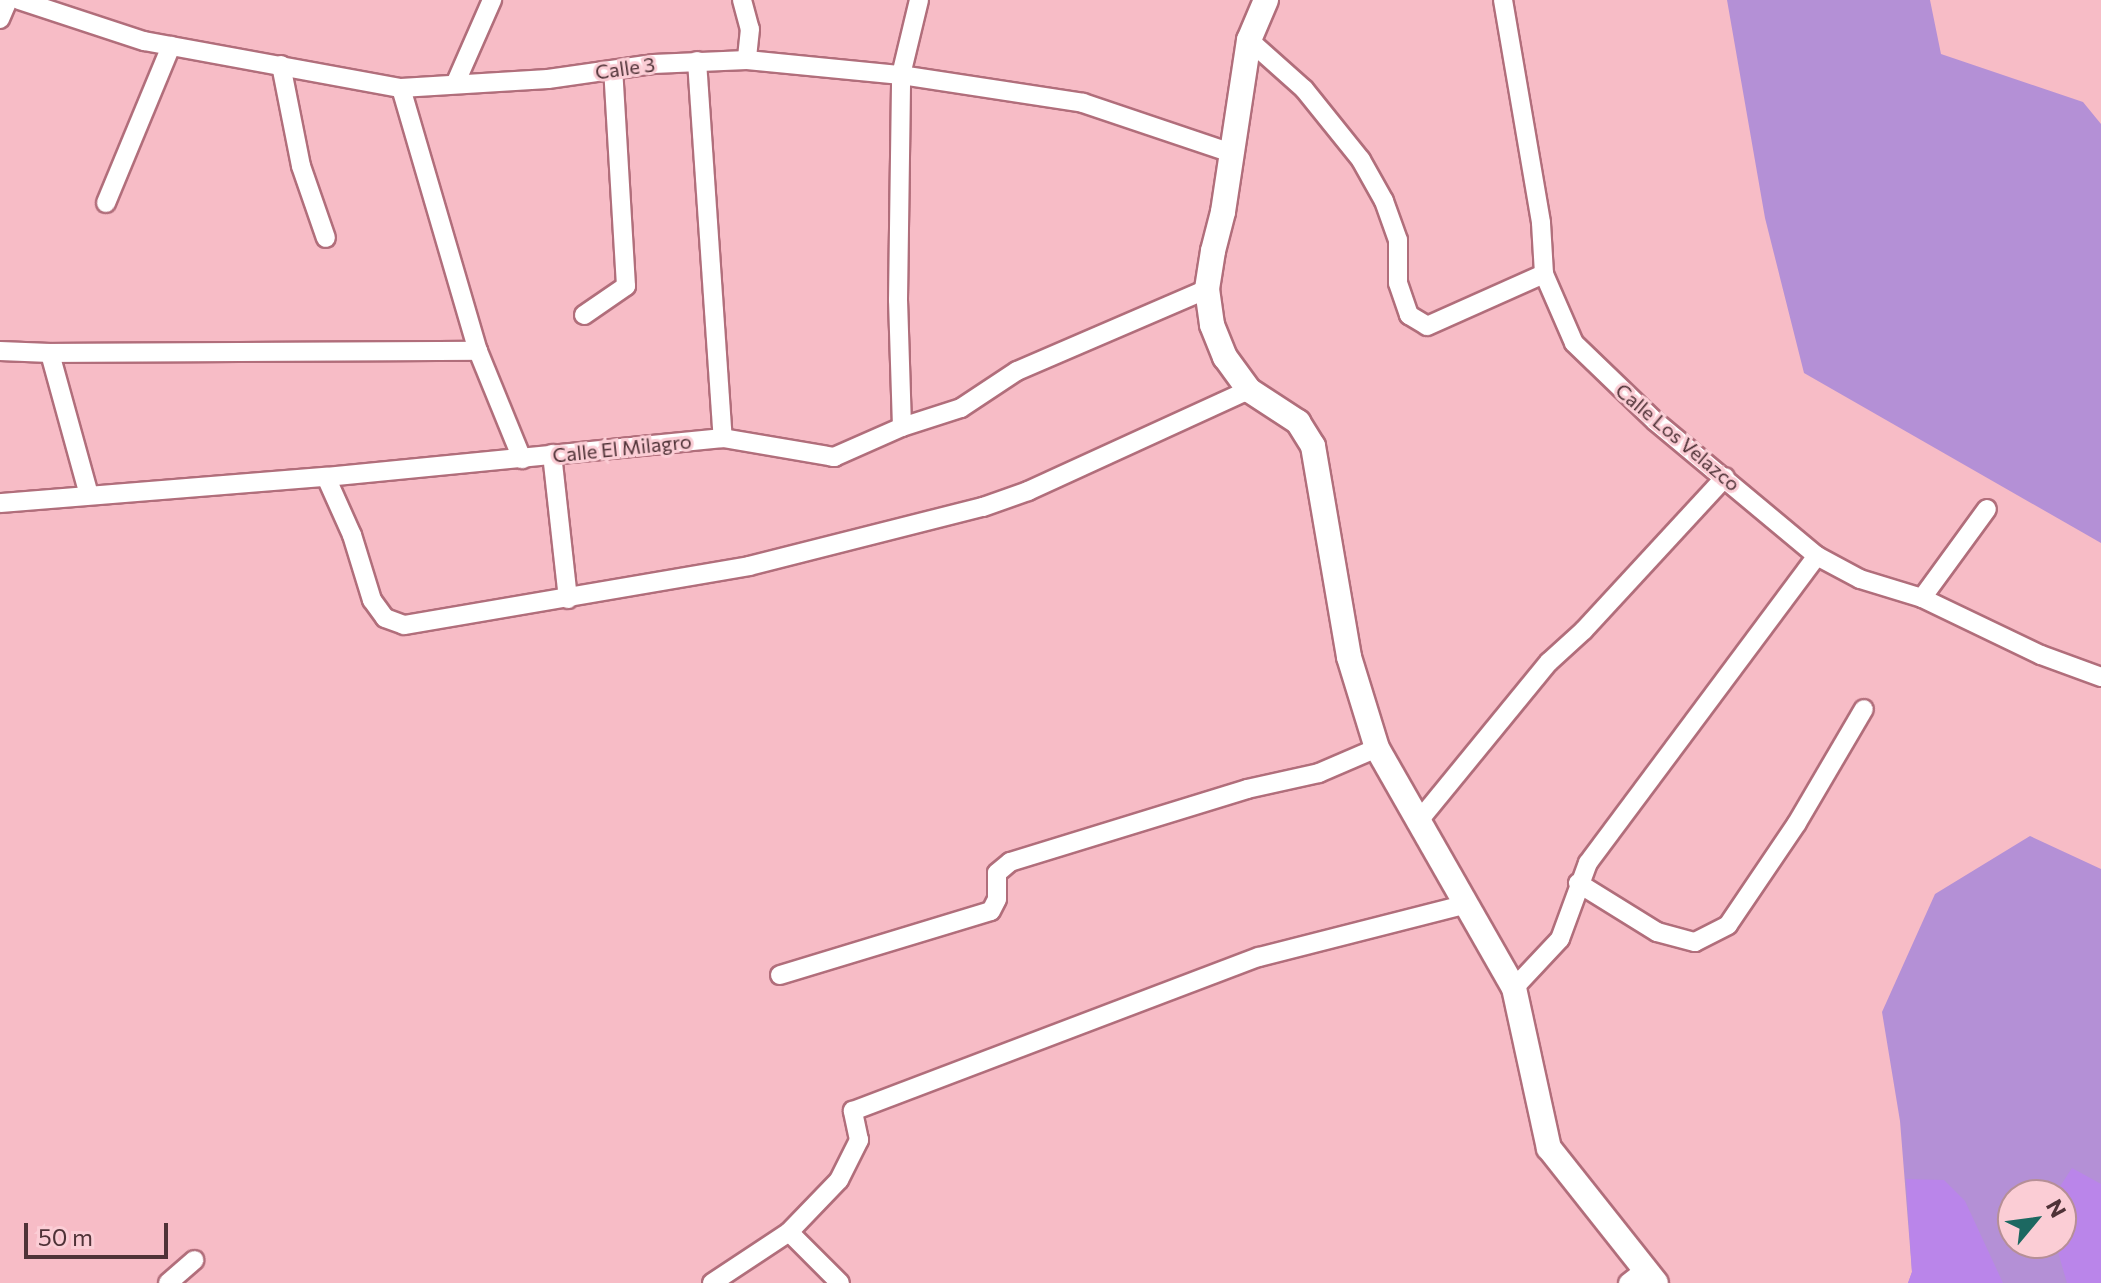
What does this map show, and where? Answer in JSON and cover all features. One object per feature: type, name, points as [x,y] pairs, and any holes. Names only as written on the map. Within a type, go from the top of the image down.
[{"type":"street","points":[[0,19],[8,0]]},
{"type":"street","name":"Calle 3","points":[[19,0],[56,5],[171,46],[401,88],[456,82],[548,79],[697,61],[747,60],[901,75],[1083,103],[1232,153]]},
{"type":"street","points":[[456,82],[492,0]]},
{"type":"street","points":[[742,0],[750,29],[747,60]]},
{"type":"street","points":[[902,427],[898,300],[901,75],[919,0]]},
{"type":"street","points":[[1266,0],[1249,40],[1207,289],[1212,325],[1225,357],[1249,390],[1298,422],[1313,446],[1349,657],[1377,748],[1417,823],[1514,988],[1549,1148],[1643,1278]]},
{"type":"street","name":"Calle Los Velazco","points":[[1503,0],[1539,207],[1544,274],[1574,343],[1655,421],[1817,556],[1860,579],[1922,598],[2041,655],[2101,677]]},
{"type":"street","points":[[1249,40],[1304,89],[1361,160],[1384,201],[1398,240],[1398,283],[1409,315],[1427,326],[1544,274]]},
{"type":"street","points":[[106,203],[171,46]]},
{"type":"street","points":[[697,61],[723,438]]},
{"type":"street","points":[[281,65],[301,166],[326,238]]},
{"type":"street","points":[[584,315],[626,286],[613,70]]},
{"type":"street","points":[[401,88],[478,351],[522,459]]},
{"type":"street","name":"Calle El Milagro","points":[[0,503],[326,477],[723,438],[834,457],[902,427],[961,408],[1017,371],[1207,289]]},
{"type":"street","points":[[0,351],[478,351]]},
{"type":"street","points":[[50,353],[89,495]]},
{"type":"street","points":[[326,477],[352,535],[372,600],[390,622],[404,625],[749,566],[983,507],[1028,491],[1249,390]]},
{"type":"street","points":[[552,454],[568,599]]},
{"type":"street","points":[[1417,823],[1549,662],[1584,630],[1725,477]]},
{"type":"street","points":[[1922,598],[1987,509]]},
{"type":"street","points":[[1514,988],[1560,939],[1578,883],[1658,765],[1817,556]]},
{"type":"street","points":[[1578,883],[1657,932],[1695,942],[1728,925],[1797,823],[1864,709]]},
{"type":"street","points":[[780,975],[991,911],[997,899],[997,873],[1010,862],[1247,789],[1319,773],[1377,748]]},
{"type":"street","points":[[712,1283],[789,1232],[839,1180],[859,1140],[853,1111],[1259,957],[1467,904]]},
{"type":"street","points":[[789,1232],[840,1283]]},
{"type":"street","points":[[168,1283],[194,1260]]},
{"type":"shaded area","points":[[1727,0],[1930,0],[1941,54],[2083,102],[2101,124],[2101,543],[1804,373],[1765,218]]},
{"type":"shaded area","points":[[2030,836],[2101,869],[2101,1283],[1908,1283],[1912,1272],[1900,1121],[1882,1012],[1935,894]]},
{"type":"shaded area","points":[[2072,1168],[2101,1184],[2101,1283],[2067,1283],[2060,1259],[2077,1259],[2077,1179],[2065,1179]]},
{"type":"shaded area","points":[[1906,1179],[1944,1180],[1965,1201],[2003,1283],[1908,1283],[1912,1272]]}]
